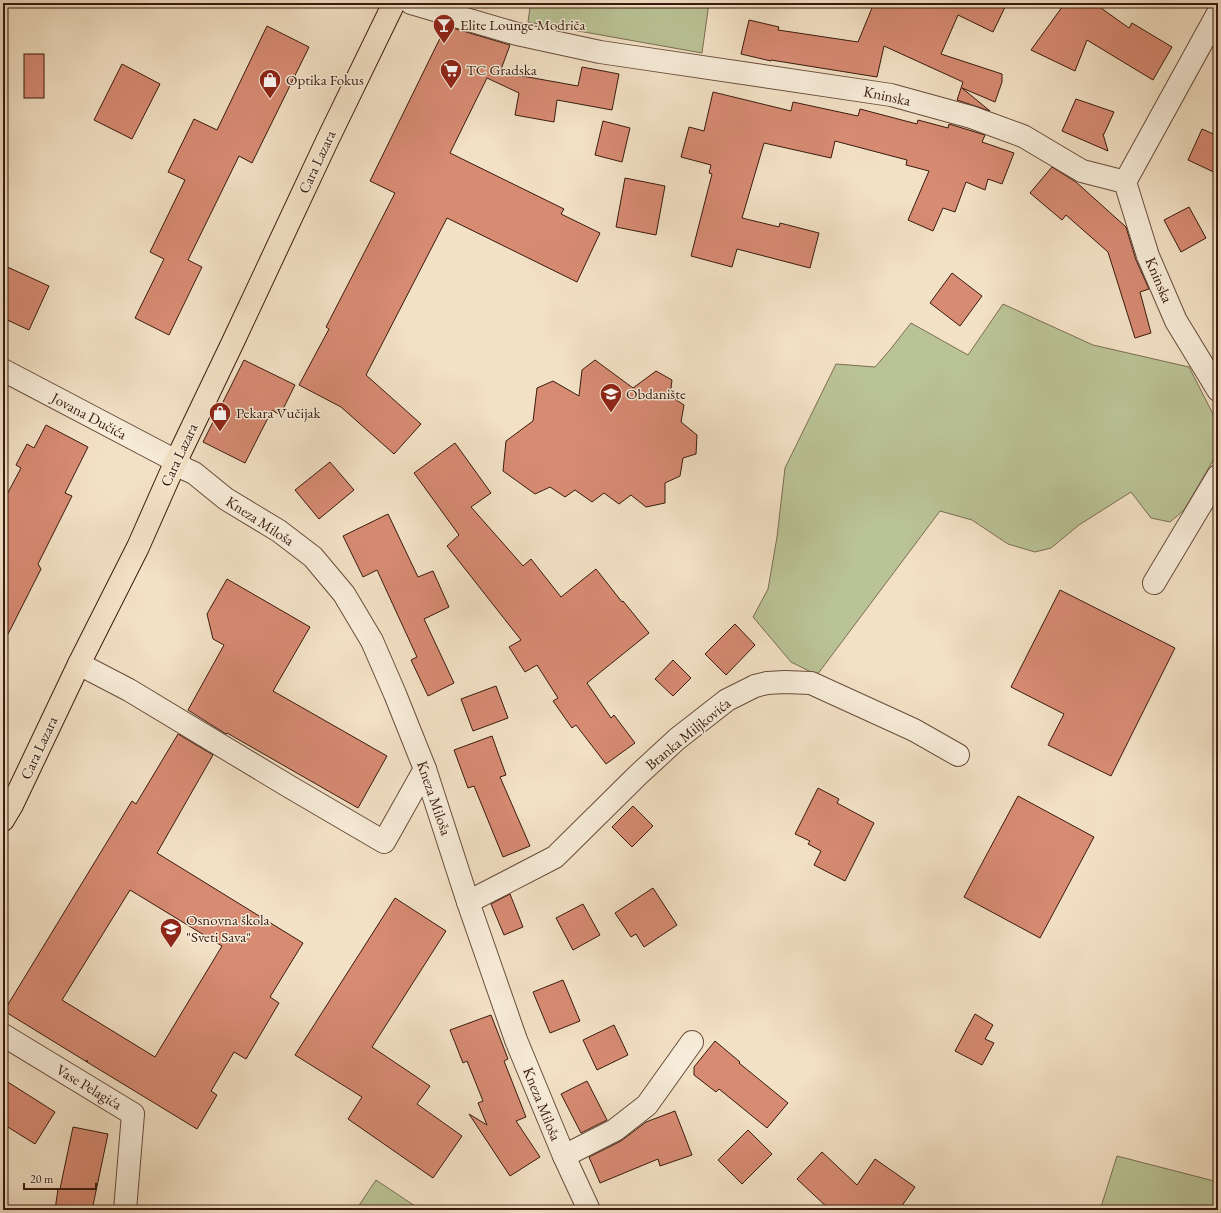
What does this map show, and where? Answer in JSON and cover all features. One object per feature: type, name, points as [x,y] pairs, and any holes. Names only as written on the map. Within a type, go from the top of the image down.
[{"type":"main road","name":"Cara Lazara","points":[[3,820],[12,805],[79,664],[138,547],[176,461],[394,3]]},
{"type":"street","name":"Kninska","points":[[411,3],[517,34],[600,52],[891,95],[971,117],[1023,136],[1082,171],[1125,182],[1148,256],[1176,321],[1218,390]]},
{"type":"street","points":[[1125,182],[1218,13]]},
{"type":"street","name":"Jovana Dučića","points":[[3,370],[176,461]]},
{"type":"street","name":"Kneza Miloša","points":[[176,461],[185,469],[194,473],[226,500],[279,531],[313,557],[344,594],[372,641],[425,769],[468,902],[516,1040],[564,1156],[589,1210]]},
{"type":"street","points":[[1154,583],[1218,476]]},
{"type":"street","points":[[79,664],[129,690],[384,842],[425,769]]},
{"type":"street","name":"Branka Miljkovića","points":[[468,902],[555,857],[638,775],[678,739],[727,700],[756,686],[779,682],[811,683],[914,730],[958,755]]},
{"type":"street","name":"Vase Pelagića","points":[[3,1035],[133,1114],[125,1210]]},
{"type":"street","points":[[564,1156],[615,1130],[647,1105],[692,1042]]},
{"type":"green space","points":[[512,3],[709,3],[702,53],[528,22],[530,7]]},
{"type":"green space","points":[[1003,304],[1093,345],[1189,367],[1213,414],[1218,438],[1218,452],[1184,510],[1170,522],[1151,518],[1131,492],[1079,525],[1051,548],[1035,552],[1008,544],[972,520],[940,511],[817,675],[791,662],[753,617],[768,589],[777,537],[785,468],[836,364],[875,367],[911,323],[968,355]]},
{"type":"green space","points":[[1117,1156],[1218,1182],[1218,1210],[1100,1210]]},
{"type":"green space","points":[[376,1180],[421,1210],[356,1210]]},
{"type":"building","points":[[874,3],[1007,3],[993,32],[958,15],[941,54],[1002,74],[1002,82],[995,102],[962,88],[990,111],[957,100],[963,82],[884,46],[877,77],[771,61],[741,54],[749,20],[779,27],[778,30],[858,42]]},
{"type":"building","points":[[1065,3],[1094,3],[1129,28],[1132,23],[1172,47],[1153,80],[1087,40],[1075,71],[1031,50]]},
{"type":"building","points":[[267,26],[309,47],[252,163],[239,156],[188,260],[202,267],[169,335],[135,318],[164,259],[150,252],[185,180],[168,172],[194,119],[217,130]]},
{"type":"building","points":[[446,26],[510,45],[500,72],[578,86],[582,67],[619,74],[612,110],[557,100],[554,122],[515,115],[519,93],[487,78],[450,153],[564,209],[561,214],[600,233],[577,282],[447,218],[366,375],[421,424],[394,454],[341,407],[299,385],[329,329],[326,327],[395,193],[370,181]]},
{"type":"building","points":[[24,54],[44,54],[44,98],[24,98]]},
{"type":"building","points":[[122,64],[160,84],[132,139],[94,120]]},
{"type":"building","points":[[713,92],[791,111],[793,102],[858,116],[860,109],[917,124],[918,120],[948,128],[949,124],[985,135],[982,142],[1014,153],[1002,184],[988,179],[985,190],[966,182],[955,212],[943,208],[933,231],[908,220],[929,171],[906,165],[907,160],[835,141],[831,158],[764,143],[742,218],[779,227],[780,223],[819,233],[810,268],[737,249],[732,267],[691,256],[712,174],[709,173],[711,165],[681,157],[689,127],[704,131]]},
{"type":"building","points":[[1076,99],[1114,112],[1103,134],[1108,151],[1062,131]]},
{"type":"building","points":[[603,121],[630,128],[622,162],[595,155]]},
{"type":"building","points":[[1202,129],[1218,136],[1218,174],[1188,160]]},
{"type":"building","points":[[1052,167],[1076,182],[1126,227],[1136,260],[1149,289],[1140,292],[1151,333],[1135,338],[1108,252],[1066,215],[1062,220],[1030,193]]},
{"type":"building","points":[[625,178],[665,186],[656,235],[616,227]]},
{"type":"building","points":[[1189,207],[1206,238],[1181,252],[1164,220]]},
{"type":"building","points":[[3,265],[49,286],[29,330],[3,318]]},
{"type":"building","points":[[952,273],[982,296],[960,326],[930,303]]},
{"type":"building","points":[[244,360],[295,385],[280,415],[272,410],[245,463],[203,442]]},
{"type":"building","points":[[595,360],[633,388],[656,371],[672,380],[670,396],[684,405],[681,422],[697,435],[696,454],[683,458],[680,476],[665,483],[665,503],[646,507],[631,495],[619,504],[604,493],[592,502],[575,490],[565,497],[550,487],[535,494],[503,471],[506,441],[533,421],[537,388],[553,381],[579,396],[582,370]]},
{"type":"building","points":[[46,425],[88,447],[65,493],[72,496],[38,564],[41,569],[3,644],[3,502],[21,468],[16,465],[27,444],[34,448]]},
{"type":"building","points":[[455,443],[491,493],[471,507],[523,566],[531,559],[561,597],[596,569],[649,633],[587,683],[611,718],[614,715],[635,743],[606,764],[576,725],[572,728],[553,701],[558,698],[537,665],[525,672],[509,647],[521,640],[447,546],[459,535],[414,473]]},
{"type":"building","points":[[330,462],[354,490],[319,519],[295,490]]},
{"type":"building","points":[[388,514],[418,577],[433,571],[449,607],[424,619],[454,683],[428,696],[411,660],[417,657],[377,570],[363,577],[343,536]]},
{"type":"building","points":[[227,579],[310,627],[273,691],[387,756],[358,808],[227,733],[226,734],[188,710],[224,645],[213,639],[207,614]]},
{"type":"building","points":[[1060,590],[1175,648],[1111,776],[1048,745],[1064,714],[1011,687]]},
{"type":"building","points":[[735,624],[755,645],[726,675],[705,654]]},
{"type":"building","points":[[673,660],[691,678],[673,696],[655,679]]},
{"type":"building","points":[[496,686],[508,718],[473,731],[461,699]]},
{"type":"building","points":[[178,734],[213,755],[157,853],[303,943],[270,997],[279,1003],[246,1059],[234,1052],[211,1091],[217,1095],[197,1129],[4,1011],[132,801],[136,804]],"holes":[[[130,890],[222,946],[155,1057],[62,1000]]]},
{"type":"building","points":[[492,736],[506,775],[500,777],[530,846],[503,857],[474,786],[468,788],[454,750]]},
{"type":"building","points":[[818,788],[839,799],[837,803],[874,823],[845,881],[814,865],[821,851],[808,844],[810,841],[795,834]]},
{"type":"building","points":[[1018,796],[1094,837],[1040,938],[964,897]]},
{"type":"building","points":[[633,806],[653,826],[632,847],[612,827]]},
{"type":"building","points":[[653,888],[677,925],[644,947],[636,934],[631,937],[615,913]]},
{"type":"building","points":[[510,894],[523,927],[504,935],[491,904]]},
{"type":"building","points":[[395,898],[446,931],[372,1047],[430,1086],[417,1104],[462,1136],[433,1178],[348,1119],[362,1097],[295,1055]]},
{"type":"building","points":[[583,904],[600,935],[573,950],[556,918]]},
{"type":"building","points":[[563,980],[580,1021],[550,1033],[533,992]]},
{"type":"building","points":[[975,1014],[993,1025],[985,1039],[994,1043],[982,1065],[955,1051]]},
{"type":"building","points":[[491,1015],[508,1059],[504,1061],[526,1117],[516,1121],[540,1157],[510,1176],[469,1114],[487,1125],[478,1103],[483,1101],[467,1061],[463,1063],[450,1030]]},
{"type":"building","points":[[614,1025],[628,1055],[597,1070],[583,1040]]},
{"type":"building","points":[[715,1041],[740,1062],[739,1063],[788,1103],[767,1128],[719,1089],[716,1092],[694,1075],[694,1067]]},
{"type":"building","points":[[3,1079],[55,1112],[35,1144],[3,1124]]},
{"type":"building","points":[[587,1081],[607,1120],[581,1133],[561,1094]]},
{"type":"building","points":[[675,1111],[692,1155],[660,1166],[658,1159],[600,1183],[589,1157],[621,1141],[646,1122]]},
{"type":"building","points":[[73,1127],[108,1134],[92,1210],[55,1210],[58,1189],[60,1189]]},
{"type":"building","points":[[748,1130],[772,1154],[742,1184],[718,1160]]},
{"type":"building","points":[[822,1152],[857,1185],[875,1159],[915,1187],[899,1210],[830,1210],[797,1179]]},
{"type":"place","name":"Elite Lounge Modriča","points":[[444,44]]},
{"type":"place","name":"TC Gradska","points":[[451,90]]},
{"type":"place","name":"Optika Fokus","points":[[270,100]]},
{"type":"place","name":"Obdanište","points":[[611,414]]},
{"type":"place","name":"Pekara Vučijak","points":[[220,432]]},
{"type":"place","name":"Osnovna škola \"Sveti Sava\"","points":[[171,948]]}]
